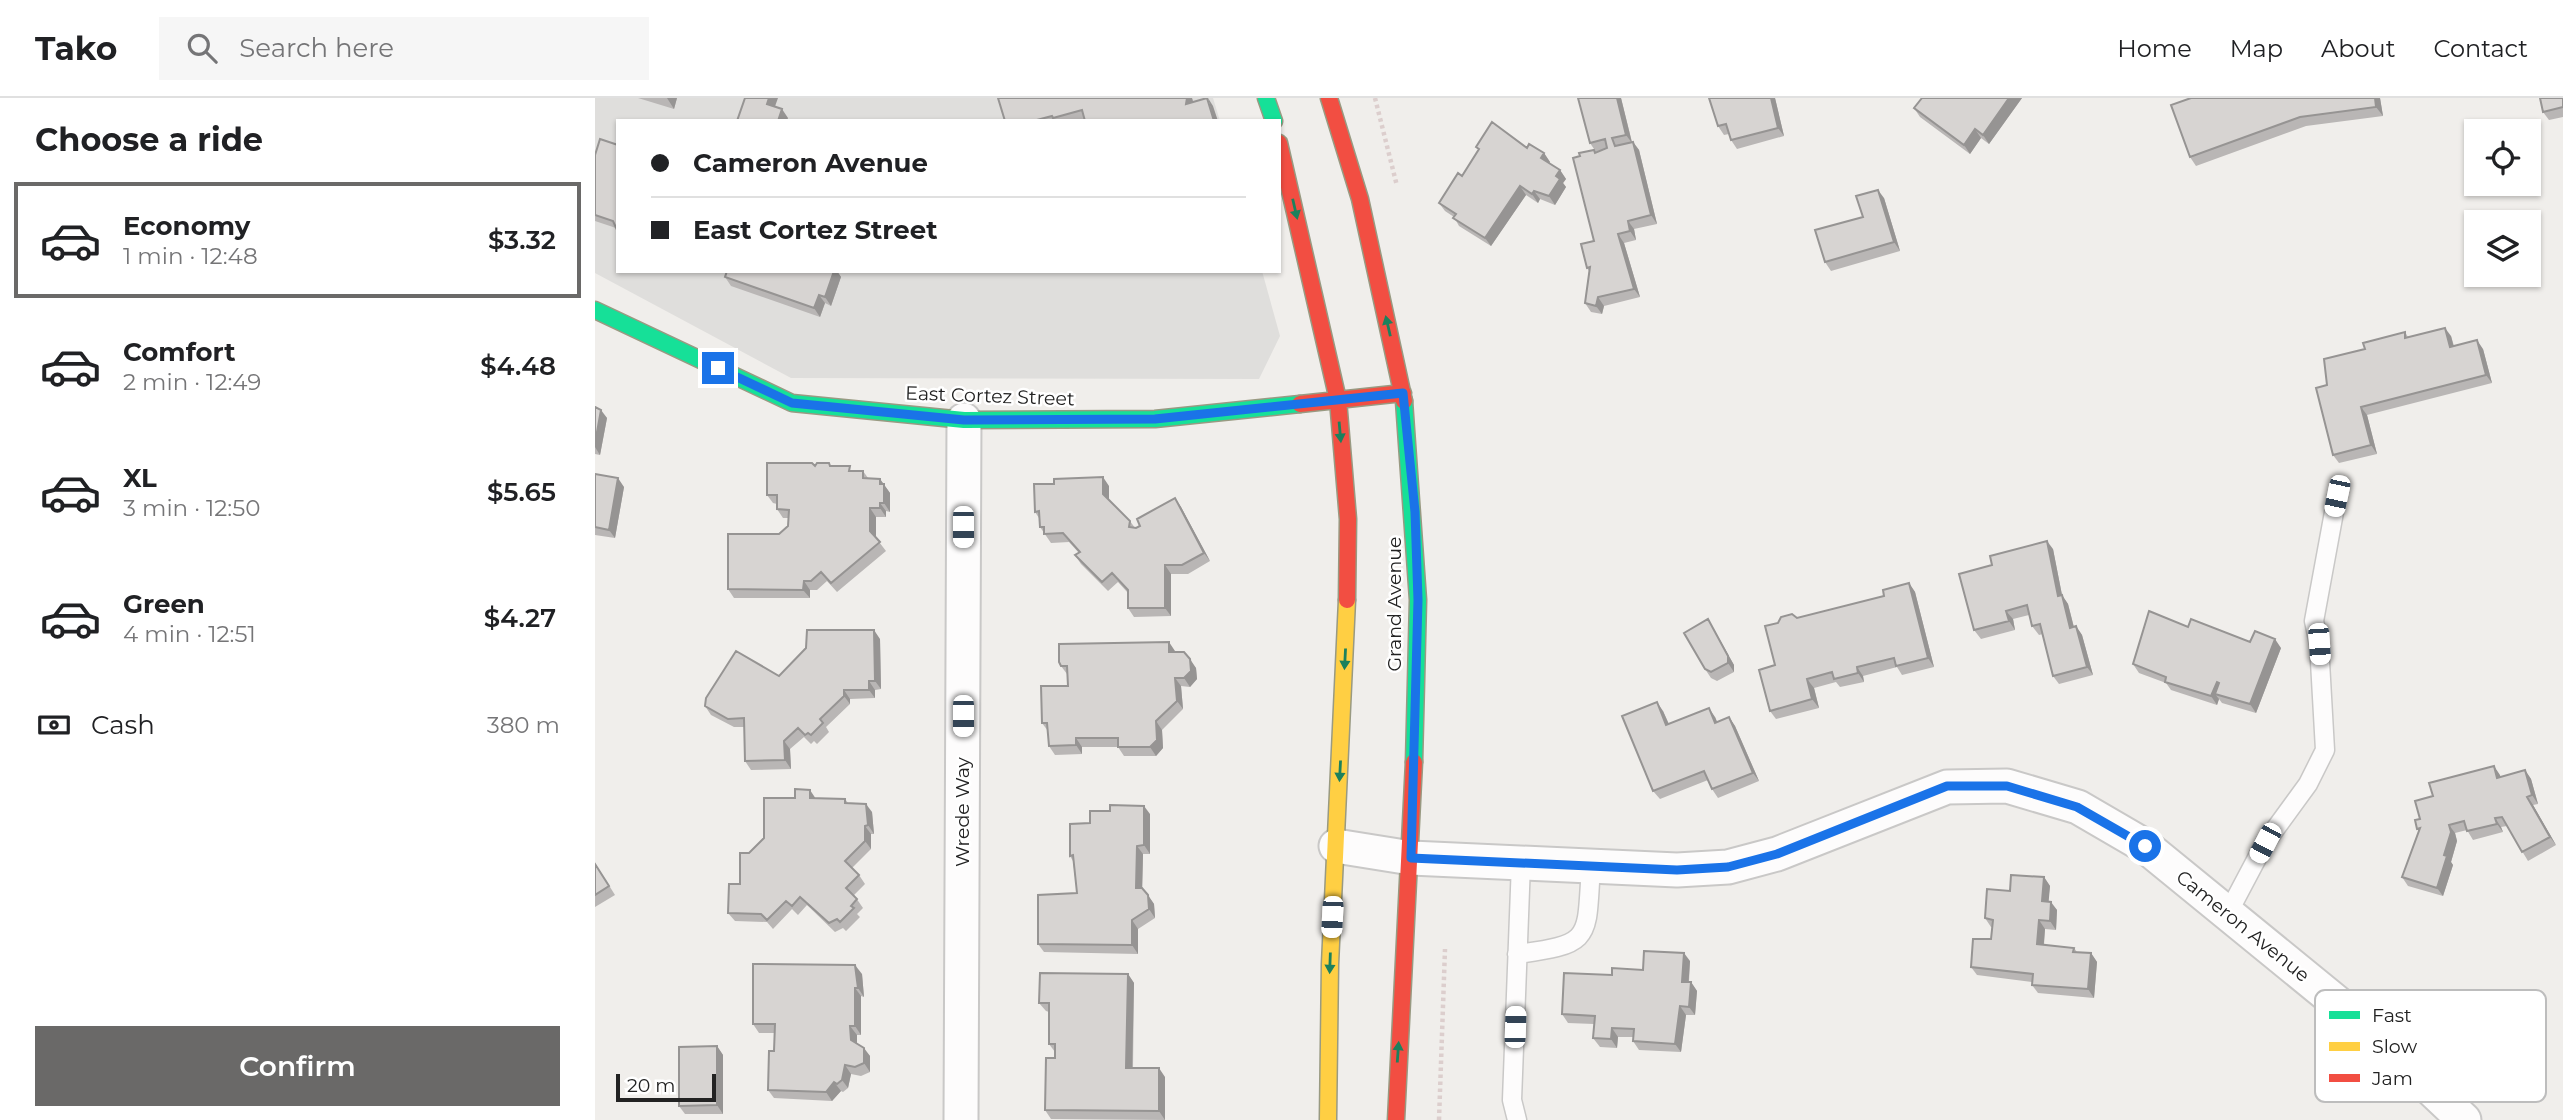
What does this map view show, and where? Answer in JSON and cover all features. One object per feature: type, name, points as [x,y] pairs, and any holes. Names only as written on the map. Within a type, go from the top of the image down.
[{"type":"main road","points":[[1266,98],[1273,119]]},
{"type":"main road","name":"Grand Avenue","points":[[1329,98],[1360,200],[1403,393],[1415,512],[1418,600],[1411,858],[1396,1120]]},
{"type":"main road","points":[[1281,152],[1338,400],[1347,519],[1347,598],[1328,1120]]},
{"type":"main road","name":"East Cortez Street","points":[[595,310],[792,403],[964,420],[1155,419],[1403,393]]},
{"type":"street","name":"Wrede Way","points":[[961,1120],[964,420]]},
{"type":"street","name":"Cameron Avenue","points":[[1336,846],[1411,858],[1677,870],[1728,867],[1777,854],[1947,786],[2007,786],[2077,807],[2145,846],[2322,990]]},
{"type":"street","name":"Cameron Avenue","points":[[2444,1102],[2463,1120]]},
{"type":"lane","points":[[2228,913],[2265,843],[2308,784],[2325,750],[2320,657],[2314,621],[2337,496]]},
{"type":"lane","points":[[1517,1120],[1512,1100],[1521,863]]},
{"type":"lane","points":[[1517,954],[1563,948],[1578,940],[1585,927],[1591,866]]},
{"type":"shaded area","points":[[595,98],[1213,98],[1219,119],[616,119],[616,273],[1263,273],[1280,336],[1259,379],[791,378],[595,273]]},
{"type":"building","points":[[745,98],[769,98],[767,104],[782,109],[779,119],[738,119]]},
{"type":"building","points":[[998,98],[1187,98],[1186,104],[1207,98],[1213,119],[1084,119],[1082,110],[1053,118],[1004,119]]},
{"type":"building","points":[[1578,98],[1617,98],[1626,135],[1612,138],[1615,146],[1633,142],[1651,215],[1628,221],[1630,231],[1618,234],[1634,289],[1598,297],[1596,306],[1585,303],[1590,267],[1587,268],[1581,244],[1594,241],[1573,158],[1580,156],[1579,153],[1594,150],[1595,153],[1607,148],[1605,139],[1590,143]]},
{"type":"building","points":[[1709,98],[1771,98],[1778,128],[1731,140],[1726,124],[1718,126]]},
{"type":"building","points":[[1922,98],[2009,98],[1983,135],[1975,129],[1964,145],[1914,108]]},
{"type":"building","points":[[2191,98],[2375,98],[2376,107],[2300,117],[2190,157],[2171,105]]},
{"type":"building","points":[[2540,98],[2563,98],[2563,107],[2543,112]]},
{"type":"building","points":[[1492,122],[1527,148],[1529,144],[1544,153],[1541,158],[1560,170],[1556,176],[1560,179],[1549,196],[1534,191],[1532,194],[1520,186],[1485,238],[1453,218],[1456,214],[1439,203],[1458,173],[1462,176]]},
{"type":"building","points":[[600,139],[616,144],[616,228],[613,221],[595,215],[595,155]]},
{"type":"building","points":[[1878,190],[1894,242],[1825,262],[1815,230],[1863,217],[1856,196]]},
{"type":"building","points":[[726,273],[833,273],[825,297],[819,295],[814,308],[725,277]]},
{"type":"building","points":[[2445,328],[2450,347],[2477,340],[2486,375],[2361,407],[2371,445],[2333,455],[2316,388],[2327,385],[2324,359],[2365,349],[2363,343],[2405,332],[2405,338]]},
{"type":"building","points":[[595,407],[601,410],[595,443]]},
{"type":"building","points":[[767,463],[812,463],[815,466],[817,463],[829,463],[830,466],[850,466],[849,471],[863,471],[863,478],[880,479],[880,484],[884,484],[884,503],[880,503],[880,508],[870,508],[870,531],[880,542],[831,583],[821,572],[811,581],[804,581],[803,590],[728,589],[728,534],[779,534],[788,526],[789,510],[777,509],[777,495],[767,495]]},
{"type":"building","points":[[595,474],[618,478],[609,530],[595,527]]},
{"type":"building","points":[[1103,477],[1103,494],[1130,521],[1129,527],[1140,526],[1137,519],[1175,498],[1204,553],[1182,565],[1165,565],[1165,608],[1128,608],[1128,590],[1112,573],[1102,582],[1075,555],[1080,552],[1063,533],[1044,534],[1044,527],[1040,527],[1039,511],[1035,512],[1034,484],[1054,484],[1054,479]]},
{"type":"building","points":[[2047,541],[2058,596],[2062,595],[2070,628],[2076,626],[2087,667],[2053,676],[2040,624],[2032,626],[2027,605],[2006,611],[2009,621],[1974,630],[1959,574],[1992,565],[1990,556]]},
{"type":"building","points":[[1909,583],[1928,658],[1896,666],[1894,658],[1857,667],[1858,673],[1834,679],[1832,672],[1807,679],[1812,699],[1770,711],[1759,670],[1775,665],[1765,626],[1778,623],[1781,617],[1792,614],[1797,618],[1884,596],[1883,590]]},
{"type":"building","points":[[2149,611],[2188,627],[2191,619],[2250,642],[2255,631],[2275,639],[2250,704],[2215,694],[2219,683],[2217,682],[2211,696],[2165,682],[2166,677],[2133,664]]},
{"type":"building","points":[[1708,619],[1728,656],[1728,663],[1711,672],[1705,669],[1684,633]]},
{"type":"building","points":[[807,630],[874,630],[875,681],[869,681],[869,690],[844,690],[844,696],[820,719],[823,723],[811,735],[805,735],[798,728],[784,741],[785,760],[745,761],[744,718],[728,719],[705,706],[706,698],[736,651],[779,676],[806,648]]},
{"type":"building","points":[[1169,642],[1169,652],[1184,652],[1190,659],[1191,671],[1184,678],[1175,678],[1177,701],[1156,721],[1157,740],[1150,747],[1118,747],[1118,738],[1076,738],[1076,745],[1049,746],[1047,723],[1042,723],[1041,686],[1068,686],[1067,666],[1061,666],[1059,662],[1059,644]]},
{"type":"building","points":[[1657,702],[1666,725],[1709,708],[1715,723],[1729,717],[1753,773],[1712,789],[1704,771],[1653,791],[1622,716]]},
{"type":"building","points":[[2494,766],[2497,778],[2525,770],[2532,795],[2527,797],[2550,837],[2522,852],[2502,817],[2495,818],[2497,824],[2467,831],[2464,821],[2449,825],[2451,832],[2444,855],[2447,856],[2437,888],[2402,877],[2420,828],[2417,829],[2415,820],[2420,819],[2415,801],[2433,796],[2429,783]]},
{"type":"building","points":[[795,789],[810,790],[810,798],[845,799],[845,803],[866,804],[868,825],[865,826],[865,841],[845,861],[859,875],[846,888],[857,899],[851,906],[854,908],[840,922],[837,919],[829,923],[800,897],[792,906],[786,901],[767,920],[761,914],[728,913],[729,884],[740,884],[740,853],[749,853],[764,838],[764,798],[795,798]]},
{"type":"building","points":[[1110,805],[1144,806],[1144,845],[1137,846],[1136,888],[1142,888],[1148,895],[1149,909],[1132,920],[1132,945],[1038,944],[1038,895],[1077,893],[1073,855],[1070,856],[1070,824],[1090,823],[1090,811],[1110,811]]},
{"type":"building","points":[[595,864],[609,886],[595,895]]},
{"type":"building","points":[[2011,875],[2044,877],[2042,901],[2051,902],[2050,921],[2039,920],[2037,944],[2074,948],[2073,952],[2091,953],[2088,989],[2032,985],[2033,974],[1971,967],[1973,939],[1991,939],[1993,920],[1985,918],[1987,889],[2010,891]]},
{"type":"building","points":[[1644,951],[1684,953],[1682,982],[1691,982],[1689,1007],[1680,1006],[1675,1044],[1633,1041],[1634,1029],[1612,1028],[1611,1039],[1593,1038],[1595,1016],[1562,1014],[1564,973],[1612,975],[1612,968],[1643,970]]},
{"type":"building","points":[[753,964],[855,965],[858,988],[855,988],[855,1026],[850,1026],[851,1040],[864,1048],[864,1063],[855,1067],[845,1065],[842,1080],[837,1084],[834,1082],[826,1092],[768,1090],[769,1051],[774,1051],[775,1024],[753,1024]]},
{"type":"building","points":[[1040,973],[1128,974],[1126,1068],[1159,1068],[1159,1111],[1045,1110],[1046,1058],[1055,1058],[1055,1044],[1049,1044],[1049,1003],[1039,1003]]},
{"type":"building","points":[[717,1046],[717,1105],[679,1106],[679,1047]]},
{"type":"traffic: fast","points":[[1266,98],[1273,119]]},
{"type":"traffic: fast","points":[[595,310],[792,403],[964,420],[1155,419],[1300,404]]},
{"type":"traffic: fast","points":[[1404,401],[1418,600],[1414,762]]},
{"type":"traffic: slow","points":[[1328,1120],[1330,964],[1347,600]]},
{"type":"traffic: jam","points":[[1329,98],[1360,199],[1404,401]]},
{"type":"traffic: jam","points":[[1281,152],[1338,400],[1348,519],[1347,600]]},
{"type":"traffic: jam","points":[[1300,404],[1403,393]]},
{"type":"traffic: jam","points":[[1396,1120],[1414,762]]},
{"type":"route","points":[[718,368],[792,403],[964,420],[1155,419],[1403,393],[1415,512],[1418,600],[1411,858],[1677,870],[1728,867],[1777,854],[1947,786],[2007,786],[2077,807],[2145,846]]}]
